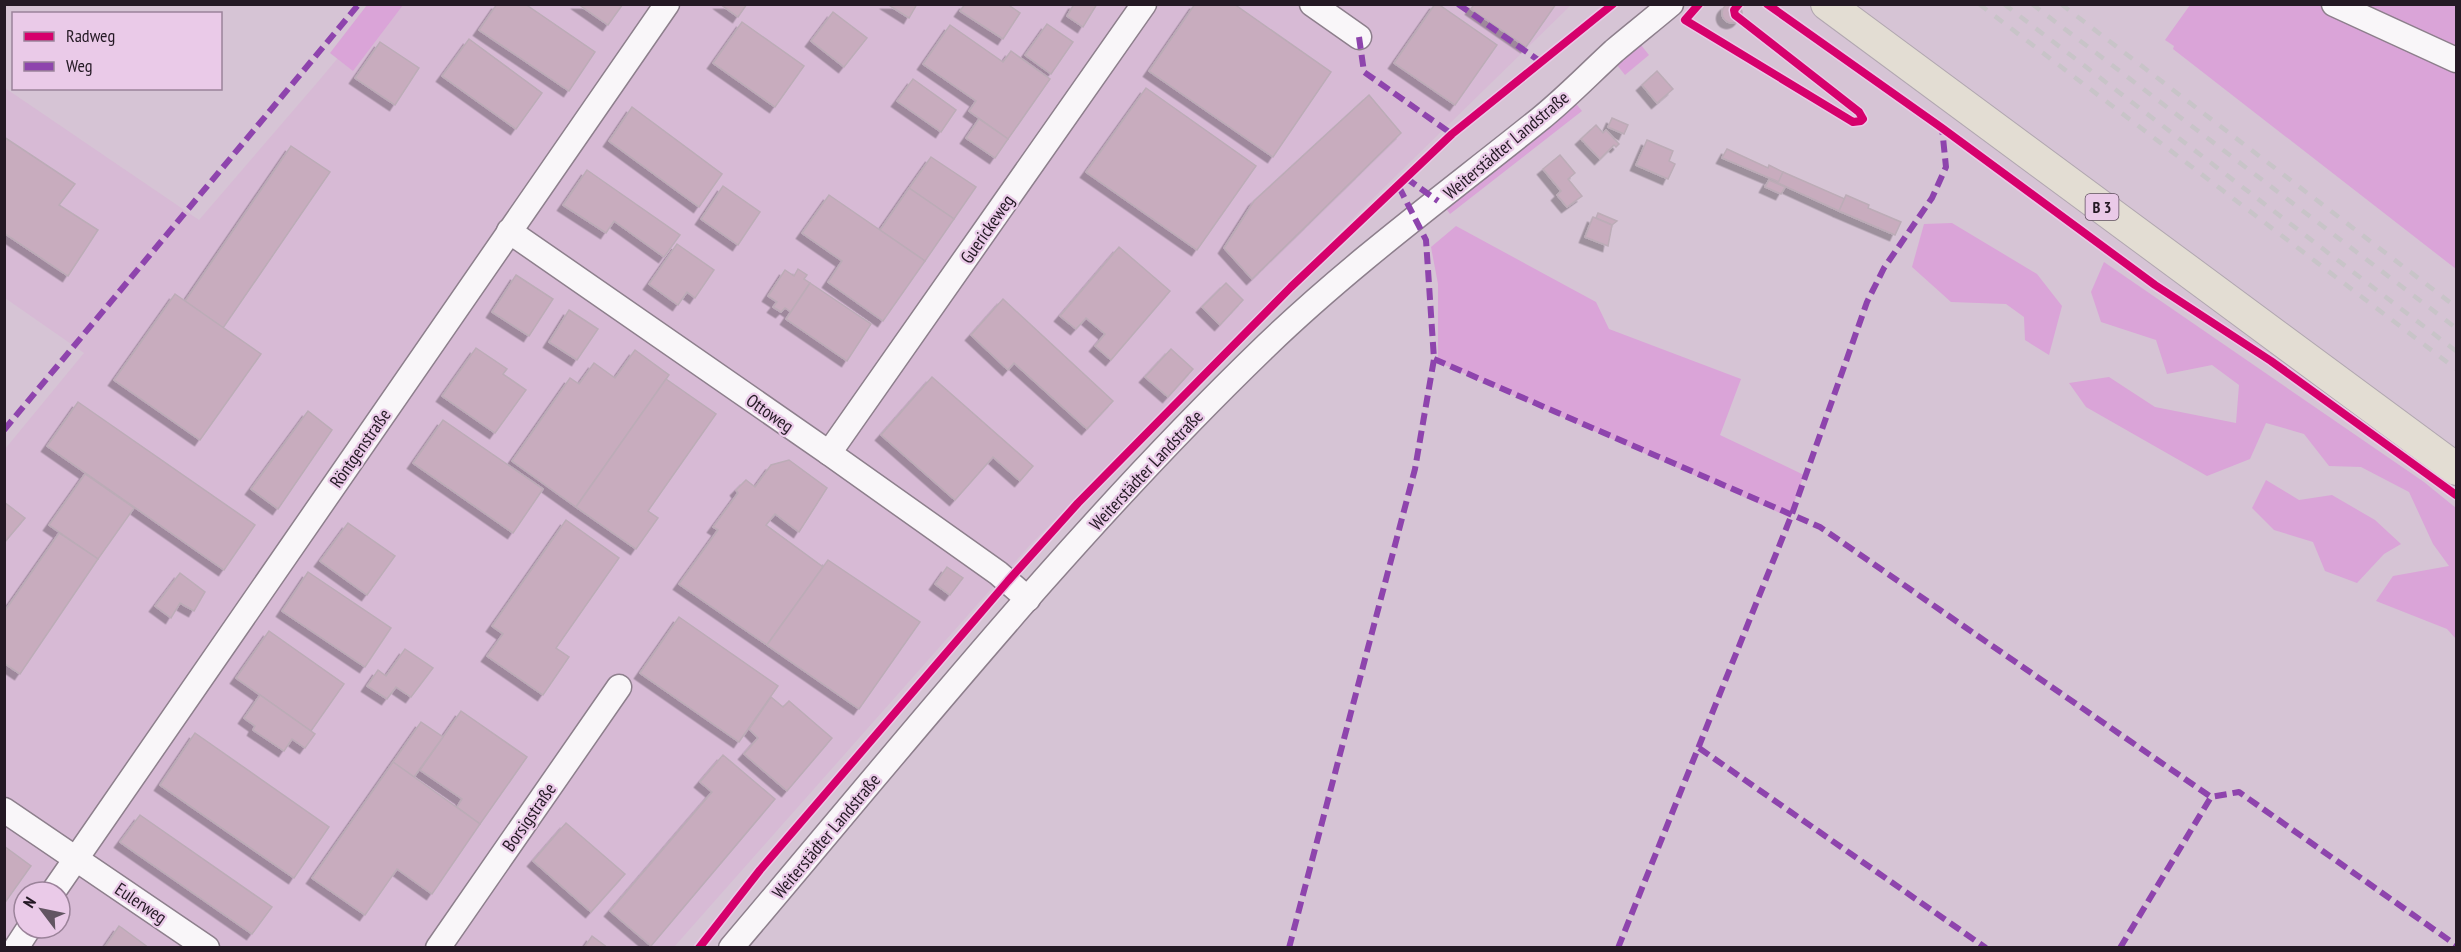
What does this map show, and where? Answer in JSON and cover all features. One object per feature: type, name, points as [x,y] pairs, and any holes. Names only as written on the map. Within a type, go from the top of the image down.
[{"type":"main road","name":"B 3","points":[[1827,4],[2457,470]]},
{"type":"street","name":"Röntgenstraße","points":[[62,880],[667,4]]},
{"type":"street","name":"Guerickeweg","points":[[829,453],[1144,4]]},
{"type":"street","points":[[1312,4],[1359,37]]},
{"type":"street","name":"Weiterstädter Landstraße","points":[[1616,50],[1647,4]]},
{"type":"street","name":"Weiterstädter Landstraße","points":[[731,948],[1028,599],[1191,421],[1268,344],[1345,276],[1545,115],[1616,50],[1671,4]]},
{"type":"street","points":[[2334,4],[2457,60]]},
{"type":"street","name":"Ottoweg","points":[[509,231],[829,453],[998,573],[1028,599]]},
{"type":"street","name":"Borsigstraße","points":[[438,948],[619,687]]},
{"type":"street","name":"Eulerweg","points":[[4,810],[207,948]]},
{"type":"shaded area","points":[[367,5],[403,5],[353,71],[330,53]]},
{"type":"shaded area","points":[[382,5],[1571,5],[1362,209],[1029,546],[674,947],[5,947],[5,449],[84,353],[5,298],[5,88],[199,220]]},
{"type":"shaded area","points":[[2190,5],[2456,5],[2456,269],[2173,49],[2174,46],[2165,40]]},
{"type":"shaded area","points":[[1641,45],[1649,55],[1625,75],[1617,65]]},
{"type":"shaded area","points":[[1573,100],[1582,111],[1450,214],[1444,206]]},
{"type":"shaded area","points":[[1952,223],[2037,274],[2062,306],[2049,355],[2025,340],[2024,317],[2006,304],[1951,302],[1912,267],[1924,224]]},
{"type":"shaded area","points":[[1456,226],[1596,302],[1609,329],[1741,379],[1720,435],[1804,475],[1789,517],[1438,362],[1438,284],[1431,247]]},
{"type":"shaded area","points":[[2104,262],[2424,482],[2456,508],[2456,639],[2447,629],[2376,601],[2393,576],[2449,566],[2433,544],[2409,492],[2361,467],[2329,466],[2304,434],[2266,423],[2250,459],[2207,476],[2086,407],[2069,383],[2109,377],[2155,407],[2236,423],[2239,385],[2212,365],[2167,374],[2156,340],[2101,322],[2091,292]]},
{"type":"shaded area","points":[[2266,480],[2299,500],[2332,495],[2375,520],[2401,544],[2384,554],[2357,583],[2325,571],[2313,542],[2274,530],[2252,508]]},
{"type":"building","points":[[1732,3],[1739,6],[1742,13],[1739,20],[1732,23],[1725,20],[1722,13],[1725,6]]},
{"type":"building","points":[[497,4],[525,4],[595,52],[569,91],[479,30]]},
{"type":"building","points":[[578,4],[623,4],[608,25]]},
{"type":"building","points":[[720,4],[747,4],[738,17]]},
{"type":"building","points":[[887,4],[917,4],[909,18]]},
{"type":"building","points":[[965,4],[1007,4],[1020,13],[1003,39],[960,11]]},
{"type":"building","points":[[1074,4],[1097,4],[1083,27],[1067,16]]},
{"type":"building","points":[[1195,4],[1234,4],[1331,72],[1273,157],[1149,71]]},
{"type":"building","points":[[1435,4],[1497,45],[1455,105],[1394,63]]},
{"type":"building","points":[[1474,4],[1556,4],[1526,47],[1471,9]]},
{"type":"building","points":[[833,12],[867,38],[844,67],[811,41]]},
{"type":"building","points":[[742,22],[804,66],[775,107],[713,63]]},
{"type":"building","points":[[1047,24],[1073,42],[1051,74],[1025,55]]},
{"type":"building","points":[[950,25],[1003,62],[1011,51],[1050,79],[1008,139],[969,111],[976,101],[923,64]]},
{"type":"building","points":[[469,39],[542,93],[516,129],[442,76]]},
{"type":"building","points":[[380,42],[419,68],[395,105],[355,78]]},
{"type":"building","points":[[1657,71],[1673,89],[1657,103],[1642,85]]},
{"type":"building","points":[[913,79],[956,110],[941,132],[897,101]]},
{"type":"building","points":[[1146,88],[1256,166],[1197,250],[1086,172]]},
{"type":"building","points":[[1369,95],[1401,133],[1252,279],[1224,248],[1254,201]]},
{"type":"building","points":[[632,107],[722,174],[699,207],[609,141]]},
{"type":"building","points":[[1612,118],[1628,125],[1624,134],[1608,127]]},
{"type":"building","points":[[979,119],[1008,139],[995,158],[966,138]]},
{"type":"building","points":[[1596,125],[1603,133],[1606,130],[1619,144],[1616,147],[1614,145],[1600,159],[1581,139]]},
{"type":"building","points":[[4,137],[75,184],[59,205],[98,230],[68,276],[4,233]]},
{"type":"building","points":[[1647,140],[1673,151],[1669,161],[1675,164],[1668,179],[1636,165]]},
{"type":"building","points":[[291,146],[330,172],[223,328],[185,301]]},
{"type":"building","points":[[1727,149],[1768,168],[1769,165],[1783,172],[1779,182],[1722,158]]},
{"type":"building","points":[[1560,155],[1575,173],[1568,179],[1582,196],[1567,207],[1557,195],[1561,191],[1543,169]]},
{"type":"building","points":[[931,157],[976,187],[954,219],[909,188]]},
{"type":"building","points":[[587,170],[680,235],[664,257],[614,221],[606,233],[563,205]]},
{"type":"building","points":[[1783,172],[1845,199],[1839,211],[1778,183]]},
{"type":"building","points":[[1769,180],[1785,187],[1781,194],[1765,187]]},
{"type":"building","points":[[723,186],[760,212],[738,245],[701,219]]},
{"type":"building","points":[[909,188],[954,219],[925,261],[880,230]]},
{"type":"building","points":[[829,195],[925,261],[883,321],[828,282],[842,261],[802,233]]},
{"type":"building","points":[[1846,195],[1869,205],[1868,208],[1901,222],[1895,235],[1839,211]]},
{"type":"building","points":[[1598,213],[1617,221],[1612,225],[1596,218]]},
{"type":"building","points":[[1593,217],[1612,225],[1608,246],[1585,237]]},
{"type":"building","points":[[677,244],[714,270],[695,298],[687,292],[678,305],[649,284]]},
{"type":"building","points":[[1119,247],[1170,291],[1111,360],[1095,346],[1105,334],[1086,318],[1076,329],[1060,316]]},
{"type":"building","points":[[798,269],[807,275],[804,279],[810,283],[791,312],[785,308],[781,312],[773,307],[777,302],[768,296],[785,270],[794,276]]},
{"type":"building","points":[[516,275],[553,299],[529,336],[492,312]]},
{"type":"building","points":[[810,283],[871,324],[847,361],[786,319]]},
{"type":"building","points":[[1226,283],[1243,300],[1220,325],[1202,307]]},
{"type":"building","points":[[175,294],[261,354],[200,440],[114,380]]},
{"type":"building","points":[[1003,299],[1113,401],[1087,429],[1014,363],[1008,370],[971,335]]},
{"type":"building","points":[[569,310],[598,329],[577,360],[549,342]]},
{"type":"building","points":[[476,348],[507,369],[503,374],[526,390],[495,433],[442,396]]},
{"type":"building","points":[[1171,349],[1193,369],[1168,397],[1145,377]]},
{"type":"building","points":[[635,350],[669,375],[576,507],[512,461],[570,378],[579,384],[594,363],[615,378]]},
{"type":"building","points":[[932,377],[1033,466],[1020,481],[993,457],[955,500],[881,435]]},
{"type":"building","points":[[666,379],[716,414],[648,511],[658,518],[636,549],[576,507]]},
{"type":"building","points":[[78,402],[255,525],[224,570],[47,446]]},
{"type":"building","points":[[308,411],[332,430],[278,509],[251,489]]},
{"type":"building","points":[[443,420],[543,489],[513,533],[413,463]]},
{"type":"building","points":[[789,460],[827,488],[799,532],[775,514],[766,525],[823,567],[767,645],[679,584],[718,530],[713,527],[738,493],[736,490],[746,480],[755,487],[771,465]]},
{"type":"building","points":[[85,474],[134,508],[98,559],[49,525]]},
{"type":"building","points":[[4,502],[25,518],[4,543]]},
{"type":"building","points":[[566,520],[619,558],[556,648],[569,657],[543,695],[487,656],[503,634],[492,626]]},
{"type":"building","points":[[348,523],[395,556],[367,595],[320,561]]},
{"type":"building","points":[[59,533],[98,559],[20,674],[4,663],[4,612]]},
{"type":"building","points":[[828,560],[920,622],[859,709],[767,645]]},
{"type":"building","points":[[947,567],[963,578],[950,595],[935,584]]},
{"type":"building","points":[[308,572],[391,628],[365,667],[282,611]]},
{"type":"building","points":[[180,573],[205,592],[194,611],[180,603],[171,618],[155,606]]},
{"type":"building","points":[[679,617],[778,686],[739,742],[640,673]]},
{"type":"building","points":[[269,631],[344,684],[311,731],[236,678]]},
{"type":"building","points":[[405,649],[433,668],[411,697],[396,687],[387,699],[367,686],[378,670],[386,676]]},
{"type":"building","points":[[260,695],[315,734],[305,748],[292,739],[284,751],[253,730],[255,726],[244,718]]},
{"type":"building","points":[[771,697],[783,707],[789,701],[832,738],[787,791],[744,754],[758,738],[749,729]]},
{"type":"building","points":[[461,711],[527,757],[480,824],[457,807],[462,799],[420,770]]},
{"type":"building","points":[[421,722],[443,737],[414,777],[393,762]]},
{"type":"building","points":[[195,733],[329,827],[294,878],[160,785]]},
{"type":"building","points":[[723,755],[775,799],[651,946],[610,911],[712,792],[700,782]]},
{"type":"building","points":[[393,762],[480,824],[432,894],[397,869],[365,915],[312,878]]},
{"type":"building","points":[[140,815],[272,907],[252,934],[120,842]]},
{"type":"building","points":[[566,823],[625,874],[591,912],[533,861]]},
{"type":"building","points":[[4,846],[31,866],[21,880],[12,880],[12,893],[4,904]]},
{"type":"building","points":[[119,926],[122,928],[149,948],[104,948]]},
{"type":"building","points":[[592,936],[608,948],[584,948]]},
{"type":"railway","points":[[1979,4],[2456,369]]},
{"type":"railway","points":[[2004,4],[2456,351]]},
{"type":"railway","points":[[2032,4],[2456,328]]},
{"type":"railway","points":[[2061,4],[2456,307]]},
{"type":"marked path","points":[[4,430],[359,4]]},
{"type":"marked path","points":[[1458,4],[1541,62]]},
{"type":"marked path","points":[[1359,37],[1364,72],[1452,134]]},
{"type":"marked path","points":[[1618,948],[1792,514],[1867,302],[1884,268],[1932,198],[1946,167],[1942,128]]},
{"type":"marked path","points":[[1406,178],[1438,201]]},
{"type":"marked path","points":[[1289,948],[1415,469],[1434,359],[1426,240],[1398,185]]},
{"type":"marked path","points":[[1434,359],[1820,527],[2211,797],[2239,792],[2456,945]]},
{"type":"marked path","points":[[1699,748],[1986,948]]},
{"type":"marked path","points":[[2120,948],[2211,797]]},
{"type":"cycle path","points":[[699,948],[760,870],[1008,581],[1078,503],[1291,287],[1452,134],[1613,4]]},
{"type":"cycle path","points":[[1699,4],[1685,20],[1853,122],[1863,119],[1859,112],[1735,15],[1734,10],[1739,4]]},
{"type":"cycle path","points":[[1767,4],[1942,128],[2155,285],[2271,361],[2456,495]]}]
